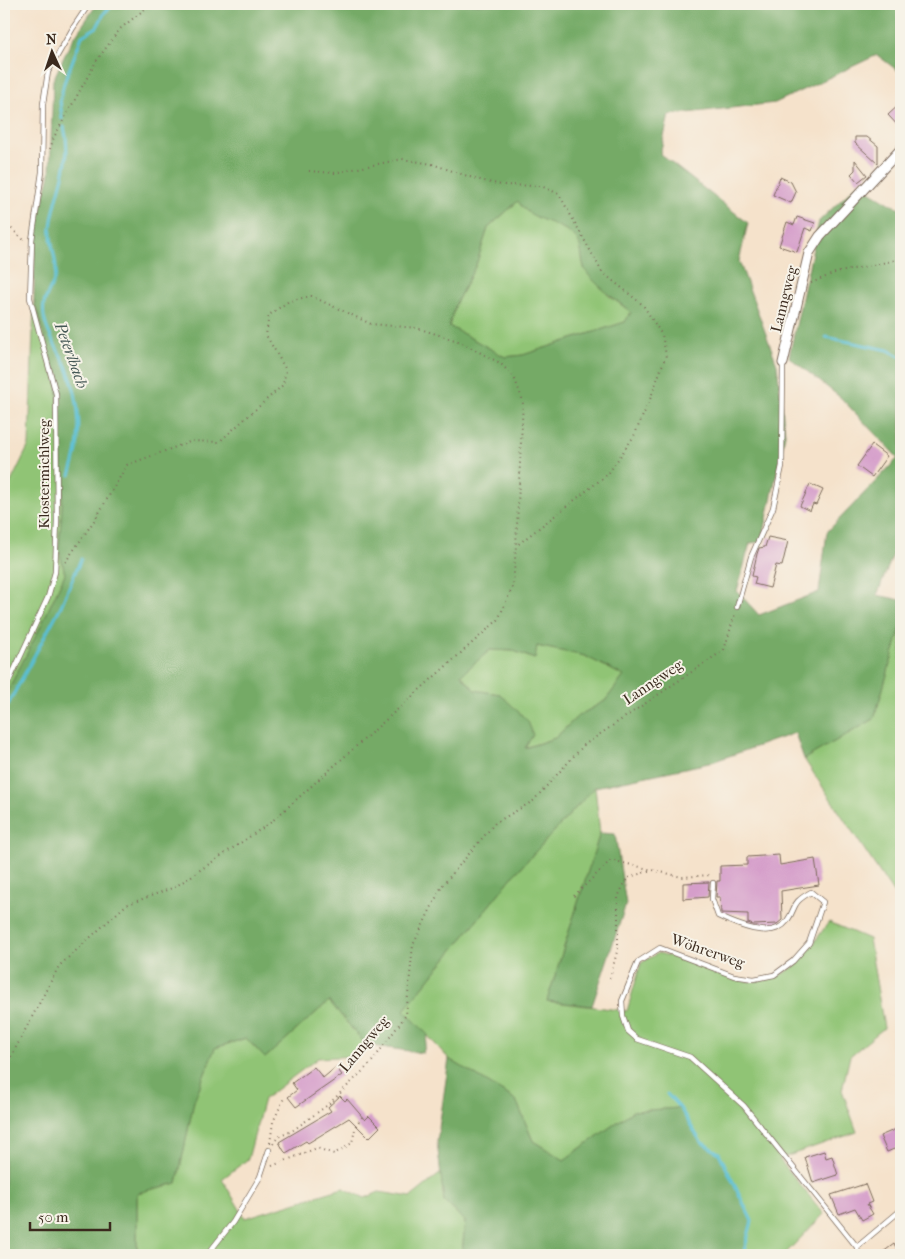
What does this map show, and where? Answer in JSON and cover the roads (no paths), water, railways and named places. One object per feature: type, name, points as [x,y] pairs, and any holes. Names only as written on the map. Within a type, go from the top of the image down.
[{"type":"street","name":"Lanngweg","points":[[783,363],[809,253],[820,236],[901,149]]},
{"type":"lane","name":"Klostermichlweg","points":[[4,692],[48,597],[55,572],[57,520],[56,394],[30,298],[32,248],[42,172],[43,104],[48,72],[89,4]]},
{"type":"lane","name":"Lanngweg","points":[[737,607],[751,557],[773,508],[782,466],[783,363]]},
{"type":"lane","name":"Wöhrerweg","points":[[713,883],[712,899],[718,916],[738,925],[762,930],[780,928],[787,921],[796,901],[811,892],[823,902],[809,943],[793,961],[774,975],[754,979],[734,976],[660,948],[648,953],[638,962],[622,1001],[622,1016],[628,1031],[637,1039],[690,1057],[744,1106],[856,1247],[858,1255]]},
{"type":"lane","points":[[207,1255],[232,1222],[263,1169],[268,1150]]},
{"type":"lane","points":[[856,1247],[901,1210]]},
{"type":"waterway","name":"Peterlbach","points":[[62,119],[60,100],[64,83],[82,36],[97,27],[105,12],[115,4]]},
{"type":"waterway","name":"Peterlbach","points":[[64,127],[67,153],[51,227],[56,272],[45,300],[44,312],[47,329],[72,381],[78,407],[77,449],[70,475]]},
{"type":"waterway","points":[[826,337],[888,350],[901,357]]},
{"type":"waterway","points":[[4,712],[61,606],[81,559]]},
{"type":"waterway","points":[[667,1094],[680,1108],[701,1142],[719,1153],[752,1221],[743,1255]]}]
